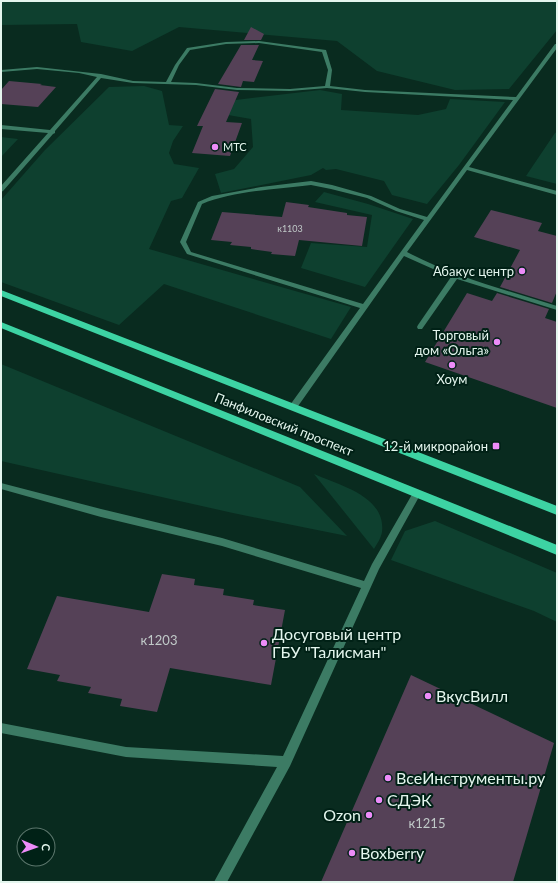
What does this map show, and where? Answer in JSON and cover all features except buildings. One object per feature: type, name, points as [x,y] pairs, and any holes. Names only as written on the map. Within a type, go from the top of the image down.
[{"type":"main road","name":"Панфиловский проспект","points":[[1,293],[557,511]]},
{"type":"main road","name":"Панфиловский проспект","points":[[1,325],[557,550]]},
{"type":"lane","points":[[168,83],[177,65],[189,49],[226,43],[259,42],[324,51],[330,70],[327,86]]},
{"type":"lane","points":[[293,407],[403,253],[557,45]]},
{"type":"lane","points":[[1,71],[37,68],[101,76],[133,82],[196,84],[245,89],[290,90],[327,86],[365,91],[516,99]]},
{"type":"lane","points":[[1,190],[101,76]]},
{"type":"lane","points":[[1,127],[53,132]]},
{"type":"lane","points":[[466,168],[557,193]]},
{"type":"lane","points":[[364,308],[189,253],[183,242],[200,203],[212,198],[261,188],[311,184],[332,187],[369,197],[398,210],[428,219]]},
{"type":"lane","points":[[403,253],[455,277],[557,308]]},
{"type":"lane","points":[[420,328],[455,277]]},
{"type":"lane","points":[[1,486],[101,514],[222,542],[367,586]]},
{"type":"lane","points":[[220,882],[286,762],[375,567],[417,493]]},
{"type":"lane","points":[[1,728],[126,752],[286,762]]},
{"type":"green space","points":[[1,1],[557,1],[557,30],[509,89],[455,90],[377,71],[337,41],[179,27],[132,51],[81,42],[77,24],[1,25]]},
{"type":"green space","points":[[144,86],[162,91],[169,125],[183,126],[173,141],[169,153],[174,164],[199,168],[182,198],[171,201],[149,249],[351,307],[331,339],[164,284],[119,325],[1,282],[1,200],[45,150],[109,87]]},
{"type":"green space","points":[[320,90],[342,94],[341,110],[418,115],[446,109],[450,99],[505,102],[459,165],[427,204],[392,195],[384,181],[336,169],[326,170],[323,168],[311,175],[221,193],[215,174],[234,169],[253,147],[251,119],[211,112],[236,100]]},
{"type":"green space","points":[[557,132],[557,184],[526,176],[555,133]]},
{"type":"green space","points":[[1,137],[18,139],[1,157]]},
{"type":"green space","points":[[324,192],[368,204],[413,219],[365,287],[301,268],[311,243],[367,247],[372,215],[315,202]]},
{"type":"green space","points":[[1,364],[300,487],[347,536],[233,513],[1,461]]},
{"type":"green space","points":[[314,474],[359,494],[377,509],[381,520],[382,532],[374,549]]},
{"type":"green space","points":[[435,521],[557,573],[557,622],[534,611],[391,560],[405,531]]},
{"type":"place","name":"МТС","points":[[215,147]]},
{"type":"place","name":"Абакус центр","points":[[522,271]]},
{"type":"place","name":"Торговый дом «Ольга»","points":[[497,342]]},
{"type":"place","name":"Хоум","points":[[452,365]]},
{"type":"place","name":"12-й микрорайон","points":[[496,446]]},
{"type":"place","name":"Досуговый центр ГБУ \"Талисман\"","points":[[264,643]]},
{"type":"place","name":"ВкусВилл","points":[[428,696]]},
{"type":"place","name":"ВсеИнструменты.ру","points":[[388,778]]},
{"type":"place","name":"СДЭК","points":[[379,800]]},
{"type":"place","name":"Ozon","points":[[369,815]]},
{"type":"place","name":"Boxberry","points":[[352,853]]}]
